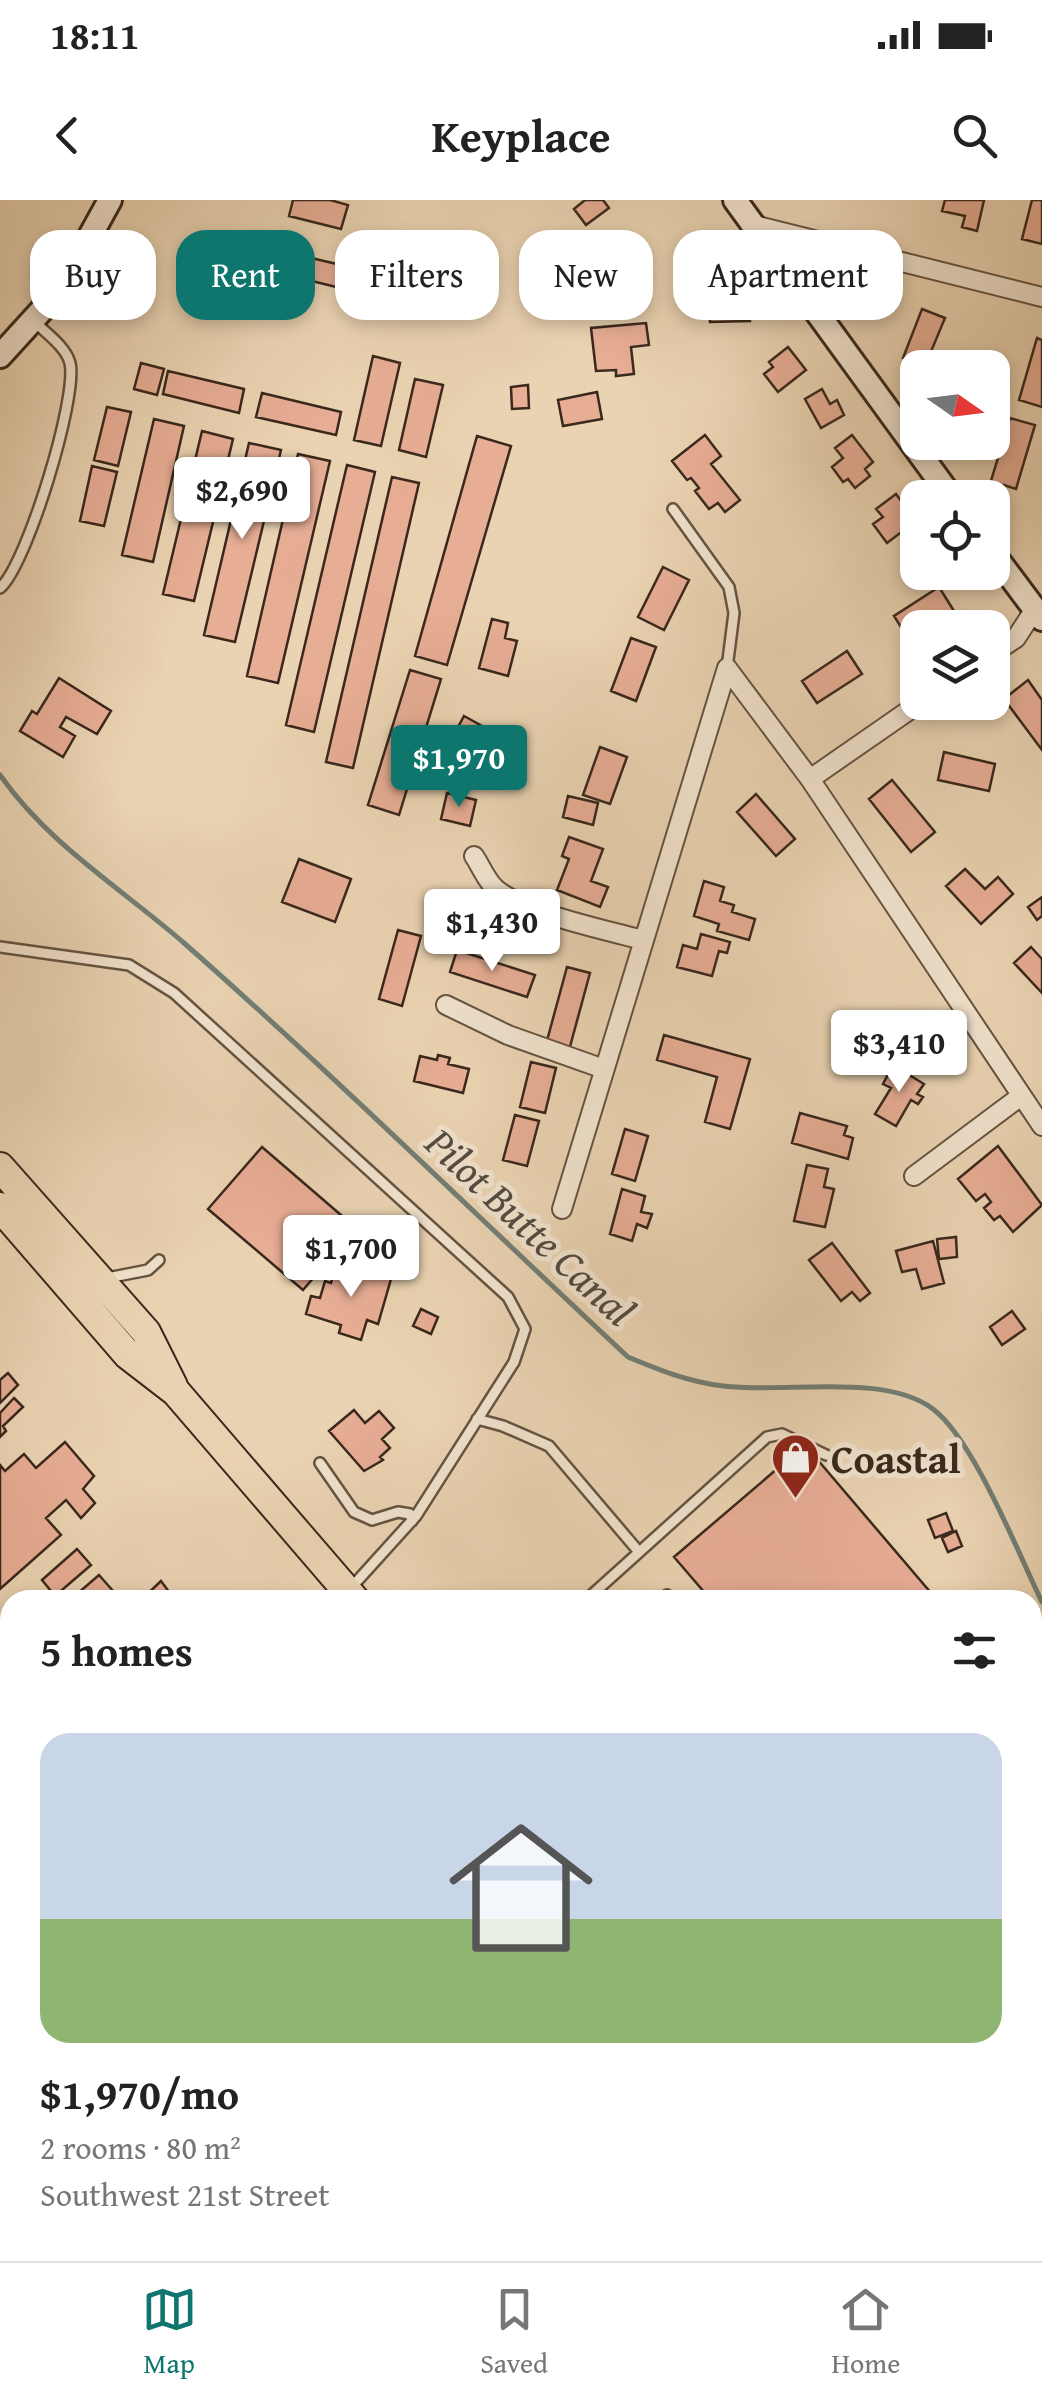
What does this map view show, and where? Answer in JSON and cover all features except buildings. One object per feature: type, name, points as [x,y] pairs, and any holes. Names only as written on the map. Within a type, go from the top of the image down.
[{"type":"highway","points":[[0,1167],[146,1332],[176,1392]]},
{"type":"highway","points":[[0,1207],[128,1355],[176,1392],[346,1590]]},
{"type":"highway","points":[[0,1233],[82,1302]]},
{"type":"main road","points":[[93,230],[110,200]]},
{"type":"main road","points":[[734,200],[939,480]]},
{"type":"main road","points":[[0,356],[34,320]]},
{"type":"main road","points":[[1010,576],[1039,614]]},
{"type":"street","points":[[750,224],[1042,297]]},
{"type":"street","points":[[1010,642],[1039,614]]},
{"type":"street","points":[[727,668],[810,779],[1042,1126]]},
{"type":"street","points":[[562,1208],[727,668]]},
{"type":"street","points":[[810,779],[900,717]]},
{"type":"street","points":[[474,856],[494,888],[511,897],[574,922],[643,940]]},
{"type":"street","points":[[446,1005],[508,1035],[604,1069]]},
{"type":"street","points":[[914,1176],[1021,1096]]},
{"type":"lane","points":[[0,588],[18,564],[28,541],[57,449],[70,375],[70,362],[64,352],[34,320]]},
{"type":"lane","points":[[674,510],[729,587],[734,613],[727,668]]},
{"type":"lane","points":[[0,947],[129,965],[174,993],[508,1296],[526,1330],[514,1362],[412,1521],[356,1590]]},
{"type":"lane","points":[[99,1278],[119,1278],[148,1270],[160,1260]]},
{"type":"lane","points":[[478,1419],[549,1446],[639,1552]]},
{"type":"lane","points":[[597,1590],[767,1437],[782,1434],[826,1455]]},
{"type":"lane","points":[[320,1462],[354,1512],[372,1520],[398,1512],[410,1514],[412,1521]]},
{"type":"waterway","name":"Pilot Butte Canal","points":[[0,775],[63,844],[240,993],[628,1357],[710,1384],[888,1391],[933,1409],[964,1445],[979,1471],[1036,1590]]},
{"type":"place","name":"Coastal","points":[[796,1500]]}]
